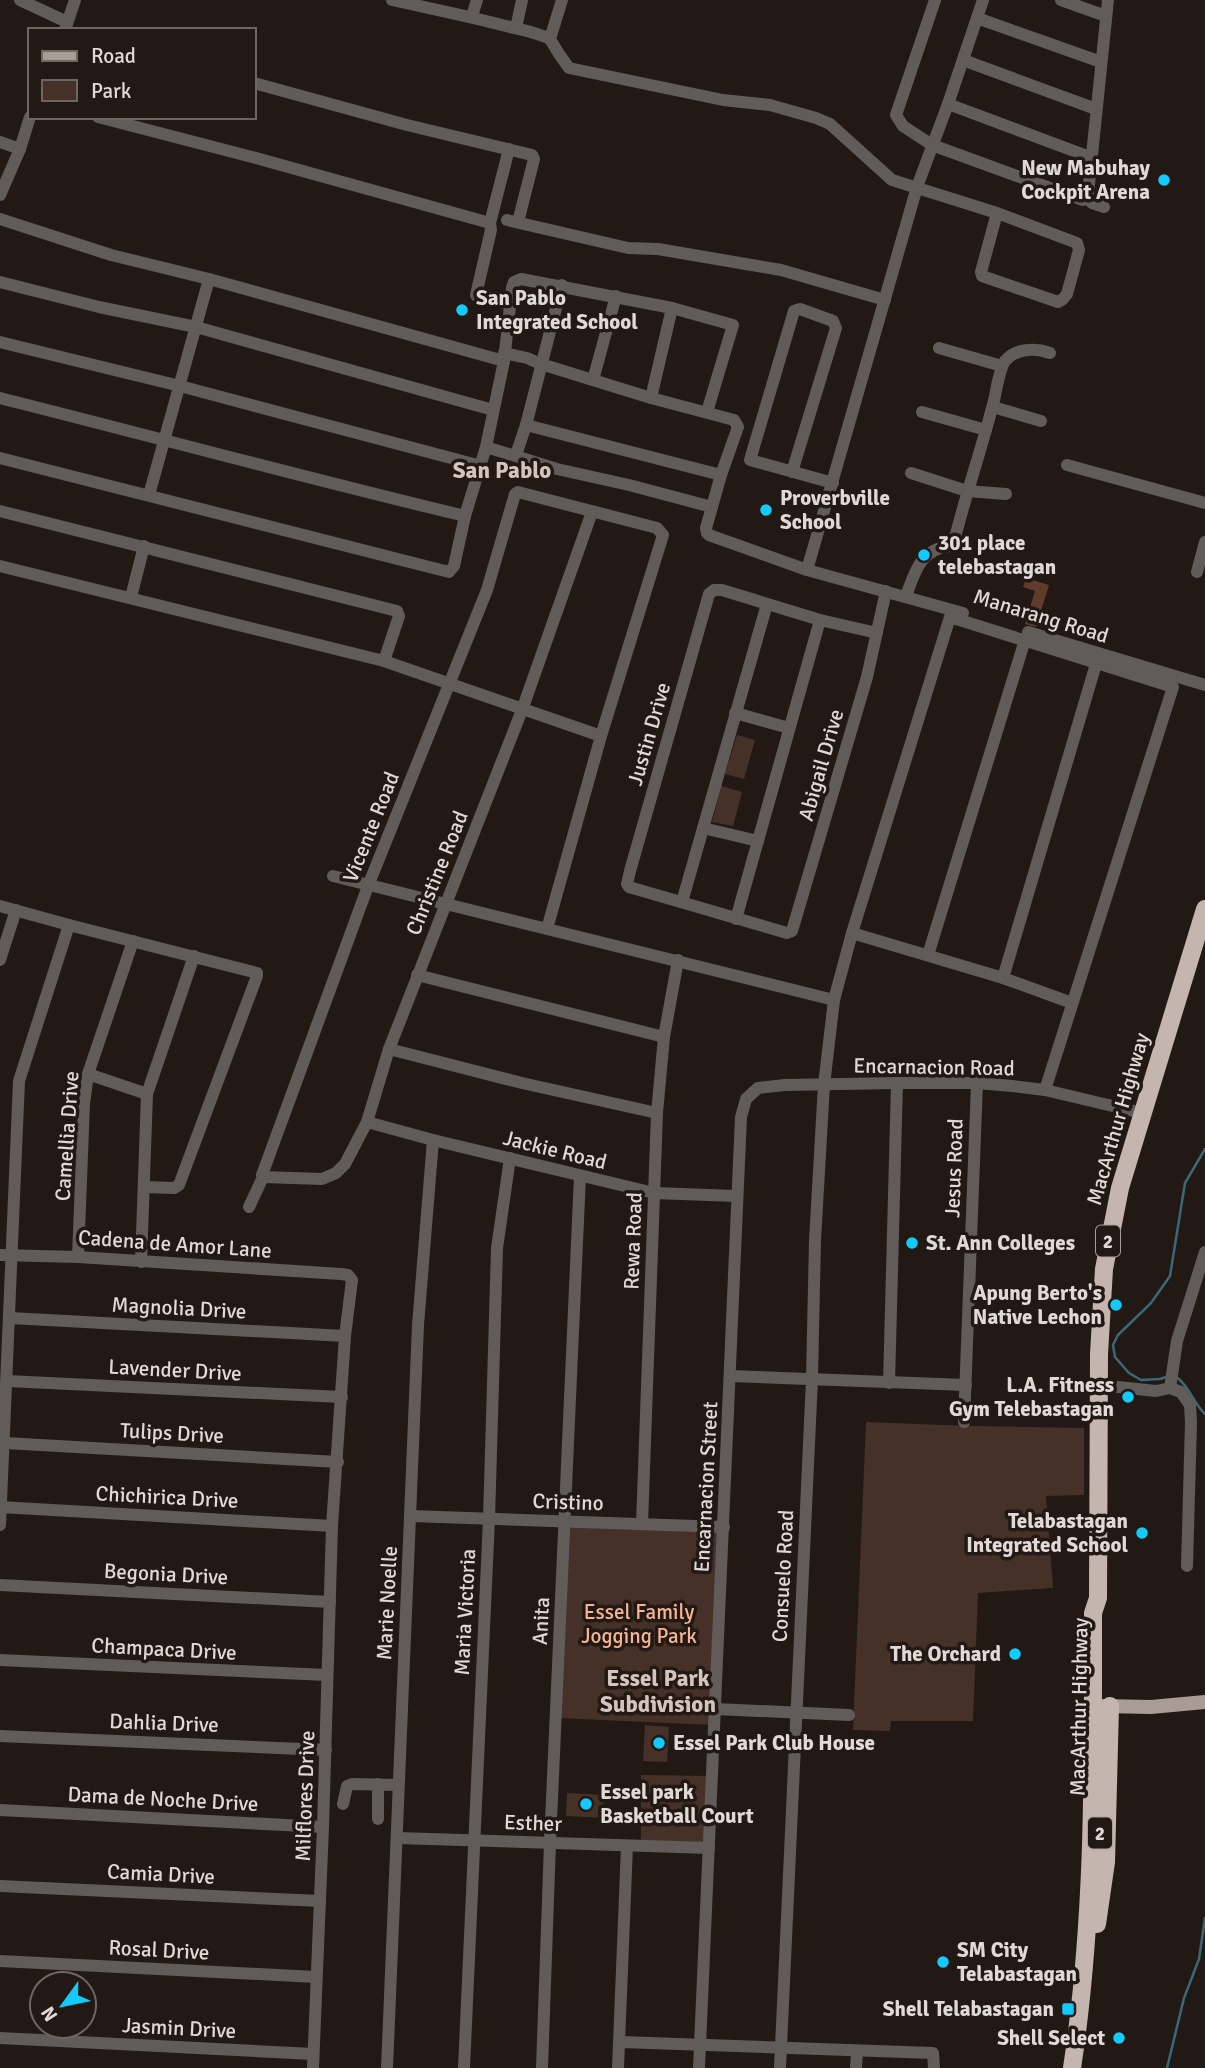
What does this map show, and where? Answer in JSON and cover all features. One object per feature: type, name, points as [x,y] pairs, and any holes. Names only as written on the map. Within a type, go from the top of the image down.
[{"type":"highway","name":"MacArthur Highway","points":[[1082,2068],[1096,1931],[1102,1706],[1093,1613],[1098,1598],[1101,1293],[1105,1256],[1116,1203],[1205,909]]},
{"type":"highway","name":"MacArthur Highway","points":[[1072,2068],[1083,1996],[1102,1706]]},
{"type":"main road","points":[[1102,1706],[1151,1707],[1205,1702]]},
{"type":"street","points":[[20,0],[66,26],[75,0]]},
{"type":"street","points":[[392,0],[431,4],[550,39],[565,62],[574,70],[591,71],[723,100],[770,105],[830,124],[892,180],[997,213],[1077,243],[1079,250],[1063,299],[1058,302],[981,274],[997,213]]},
{"type":"street","points":[[472,16],[477,0]]},
{"type":"street","points":[[516,28],[522,0]]},
{"type":"street","points":[[550,39],[562,0]]},
{"type":"street","points":[[934,0],[895,115],[903,126],[932,145],[1083,200],[1087,196]]},
{"type":"street","points":[[807,570],[917,187],[984,0]]},
{"type":"street","points":[[1060,0],[1106,16]]},
{"type":"street","points":[[1104,207],[1092,203],[1087,196],[1108,0]]},
{"type":"street","points":[[977,18],[1101,62]]},
{"type":"street","points":[[963,60],[1096,109]]},
{"type":"street","points":[[256,84],[407,125],[532,155],[534,159],[512,221],[628,248],[659,249],[781,270],[885,300]]},
{"type":"street","points":[[948,104],[1090,157]]},
{"type":"street","points":[[0,195],[29,119]]},
{"type":"street","points":[[106,119],[490,223]]},
{"type":"street","points":[[0,142],[20,149]]},
{"type":"street","points":[[509,149],[490,223],[491,230],[476,295],[478,298],[511,304]]},
{"type":"street","points":[[0,219],[111,255],[504,357],[527,358],[737,423],[712,507],[557,469],[486,447]]},
{"type":"street","points":[[149,495],[209,279]]},
{"type":"street","points":[[0,458],[449,572],[454,566],[486,447],[504,357],[514,282],[521,279],[672,308],[733,325],[707,412]]},
{"type":"street","points":[[0,282],[99,307],[196,327],[492,410]]},
{"type":"street","points":[[516,456],[562,285]]},
{"type":"street","points":[[593,380],[616,296]]},
{"type":"street","points":[[651,398],[672,308]]},
{"type":"street","points":[[792,472],[836,328],[833,321],[800,309],[794,311],[750,457],[751,461],[792,472],[833,482]]},
{"type":"street","points":[[0,342],[180,386],[481,466]]},
{"type":"street","points":[[939,348],[1002,366]]},
{"type":"street","points":[[906,596],[917,568],[930,551],[952,543],[956,534],[993,407],[1002,366],[1006,360],[1019,353],[1035,350],[1050,353]]},
{"type":"street","points":[[0,398],[322,482],[466,516]]},
{"type":"street","points":[[993,407],[1041,421]]},
{"type":"street","points":[[922,412],[986,430]]},
{"type":"street","points":[[526,425],[720,475]]},
{"type":"street","points":[[1066,465],[1205,503]]},
{"type":"street","points":[[911,473],[967,491],[1006,494]]},
{"type":"street","name":"Vicente Road","points":[[249,1207],[263,1177],[368,886],[487,590],[515,494],[518,492],[592,512]]},
{"type":"street","name":"Manarang Road","points":[[712,507],[707,533],[712,537],[807,570],[906,596],[1205,685]]},
{"type":"street","points":[[0,510],[397,611],[399,616],[384,661]]},
{"type":"street","points":[[547,929],[601,736],[663,535],[657,528],[592,512]]},
{"type":"street","name":"Christine Road","points":[[263,1177],[330,1177],[345,1164],[367,1122],[389,1049],[523,710],[592,512]]},
{"type":"street","points":[[1197,572],[1205,542]]},
{"type":"street","points":[[131,597],[144,546]]},
{"type":"street","points":[[0,566],[384,661],[601,736]]},
{"type":"street","name":"Justin Drive","points":[[682,902],[632,889],[627,884],[709,594],[714,590],[722,590],[767,604]]},
{"type":"street","name":"Abigail Drive","points":[[820,620],[736,919],[790,932],[796,921],[867,677],[886,591]]},
{"type":"street","points":[[736,919],[682,902],[767,604],[877,633]]},
{"type":"street","name":"Consuelo Road","points":[[780,2068],[812,1379],[815,1240],[824,1085],[834,1000],[852,933],[950,617],[1026,640]]},
{"type":"street","points":[[928,955],[1026,640],[1173,687],[1045,1090]]},
{"type":"street","points":[[1003,978],[1097,664]]},
{"type":"street","points":[[735,713],[789,729]]},
{"type":"street","points":[[703,828],[758,841]]},
{"type":"street","points":[[333,876],[834,1000]]},
{"type":"street","points":[[0,906],[255,972],[257,976],[179,1185],[174,1188],[144,1187]]},
{"type":"street","points":[[0,958],[16,910]]},
{"type":"street","points":[[0,1525],[10,1318],[6,1255],[19,1081],[69,925]]},
{"type":"street","points":[[852,933],[1003,978],[1072,1003]]},
{"type":"street","name":"Camellia Drive","points":[[78,1257],[84,1104],[88,1074],[133,940]]},
{"type":"street","points":[[141,1262],[147,1094],[194,956]]},
{"type":"street","name":"Rewa Road","points":[[642,1524],[657,1113],[664,1037],[678,960]]},
{"type":"street","points":[[417,975],[664,1037]]},
{"type":"street","points":[[389,1049],[522,1083],[657,1113]]},
{"type":"street","points":[[88,1074],[147,1094]]},
{"type":"street","points":[[889,1383],[897,1083]]},
{"type":"street","name":"Encarnacion Road","points":[[741,1117],[746,1099],[758,1088],[897,1083],[977,1083],[1045,1090],[1142,1113]]},
{"type":"street","name":"Jesus Road","points":[[964,1422],[977,1083]]},
{"type":"street","name":"Encarnacion Street","points":[[699,2068],[741,1117]]},
{"type":"street","name":"Jackie Road","points":[[367,1122],[654,1194],[736,1196]]},
{"type":"street","name":"Marie Noelle","points":[[387,2068],[418,1325],[433,1140]]},
{"type":"street","name":"Maria Victoria","points":[[464,2068],[489,1519],[497,1248],[510,1158]]},
{"type":"street","name":"Anita","points":[[542,2068],[580,1176]]},
{"type":"street","points":[[1099,1385],[1156,1391],[1171,1380],[1177,1341],[1205,1252]]},
{"type":"street","name":"Cadena de Amor Lane","points":[[6,1255],[78,1257],[348,1275]]},
{"type":"street","name":"Milflores Drive","points":[[313,2068],[332,1526],[345,1336],[352,1280],[348,1275]]},
{"type":"street","name":"Magnolia Drive","points":[[10,1318],[345,1336]]},
{"type":"street","points":[[730,1376],[965,1385]]},
{"type":"street","points":[[1171,1380],[1185,1395],[1191,1413],[1187,1566]]},
{"type":"street","name":"Lavender Drive","points":[[7,1381],[342,1397]]},
{"type":"street","name":"Tulips Drive","points":[[5,1443],[338,1462]]},
{"type":"street","name":"Chichirica Drive","points":[[1,1507],[332,1526]]},
{"type":"street","name":"Cristino","points":[[411,1516],[724,1527]]},
{"type":"street","name":"Begonia Drive","points":[[0,1585],[330,1602]]},
{"type":"street","name":"Champaca Drive","points":[[0,1660],[327,1675]]},
{"type":"street","points":[[715,1709],[849,1715]]},
{"type":"street","name":"Dahlia Drive","points":[[0,1736],[326,1750]]},
{"type":"street","points":[[343,1804],[347,1786],[352,1784],[398,1785]]},
{"type":"street","points":[[377,1784],[378,1819]]},
{"type":"street","name":"Dama de Noche Drive","points":[[0,1810],[323,1827]]},
{"type":"street","name":"Esther","points":[[397,1838],[709,1847]]},
{"type":"street","points":[[618,2068],[627,1846]]},
{"type":"street","name":"Camia Drive","points":[[0,1886],[320,1901]]},
{"type":"street","name":"Rosal Drive","points":[[0,1961],[316,1978]]},
{"type":"street","name":"Jasmin Drive","points":[[0,2038],[313,2054]]},
{"type":"street","points":[[621,2042],[933,2053],[934,2068]]},
{"type":"street","points":[[856,2068],[857,2051]]},
{"type":"green space","points":[[737,735],[755,740],[744,779],[725,774]]},
{"type":"green space","points":[[721,786],[742,792],[733,826],[712,822]]},
{"type":"green space","points":[[866,1422],[1084,1428],[1084,1495],[1046,1496],[1053,1588],[978,1593],[973,1721],[891,1721],[890,1731],[853,1730]]},
{"type":"green space","name":"Essel Family Jogging Park","points":[[567,1523],[721,1531],[712,1725],[558,1718]]},
{"type":"green space","points":[[645,1725],[669,1727],[667,1762],[643,1761]]},
{"type":"green space","points":[[641,1775],[710,1776],[708,1846],[641,1845]]},
{"type":"green space","points":[[567,1793],[604,1795],[603,1818],[566,1816]]},
{"type":"shaded area","points":[[1026,578],[1049,585],[1036,627],[1025,624],[1035,591],[1023,587]]},
{"type":"waterway","points":[[1169,1376],[1141,1380],[1129,1373],[1115,1357],[1113,1345],[1118,1335],[1151,1303],[1170,1276],[1185,1183],[1205,1149]]},
{"type":"waterway","points":[[1175,1376],[1184,1384],[1205,1414]]},
{"type":"waterway","points":[[1167,2068],[1184,1998],[1199,1959],[1205,1918]]},
{"type":"place","name":"New Mabuhay Cockpit Arena","points":[[1164,180]]},
{"type":"place","name":"San Pablo Integrated School","points":[[462,310]]},
{"type":"place","name":"Proverbville School","points":[[766,510]]},
{"type":"place","name":"301 place telebastagan","points":[[924,555]]},
{"type":"place","name":"St. Ann Colleges","points":[[912,1243]]},
{"type":"place","name":"Apung Berto's Native Lechon","points":[[1116,1305]]},
{"type":"place","name":"L.A. Fitness Gym Telebastagan","points":[[1128,1397]]},
{"type":"place","name":"Telabastagan Integrated School","points":[[1142,1533]]},
{"type":"place","name":"The Orchard","points":[[1015,1654]]},
{"type":"place","name":"Essel Park Club House","points":[[659,1743]]},
{"type":"place","name":"Essel park Basketball Court","points":[[586,1804]]},
{"type":"place","name":"SM City Telabastagan","points":[[943,1962]]},
{"type":"place","name":"Shell Telabastagan","points":[[1068,2009]]},
{"type":"place","name":"Shell Select","points":[[1119,2038]]},
{"type":"district","name":"San Pablo","points":[[502,470]]},
{"type":"district","name":"Essel Park Subdivision","points":[[658,1691]]}]
